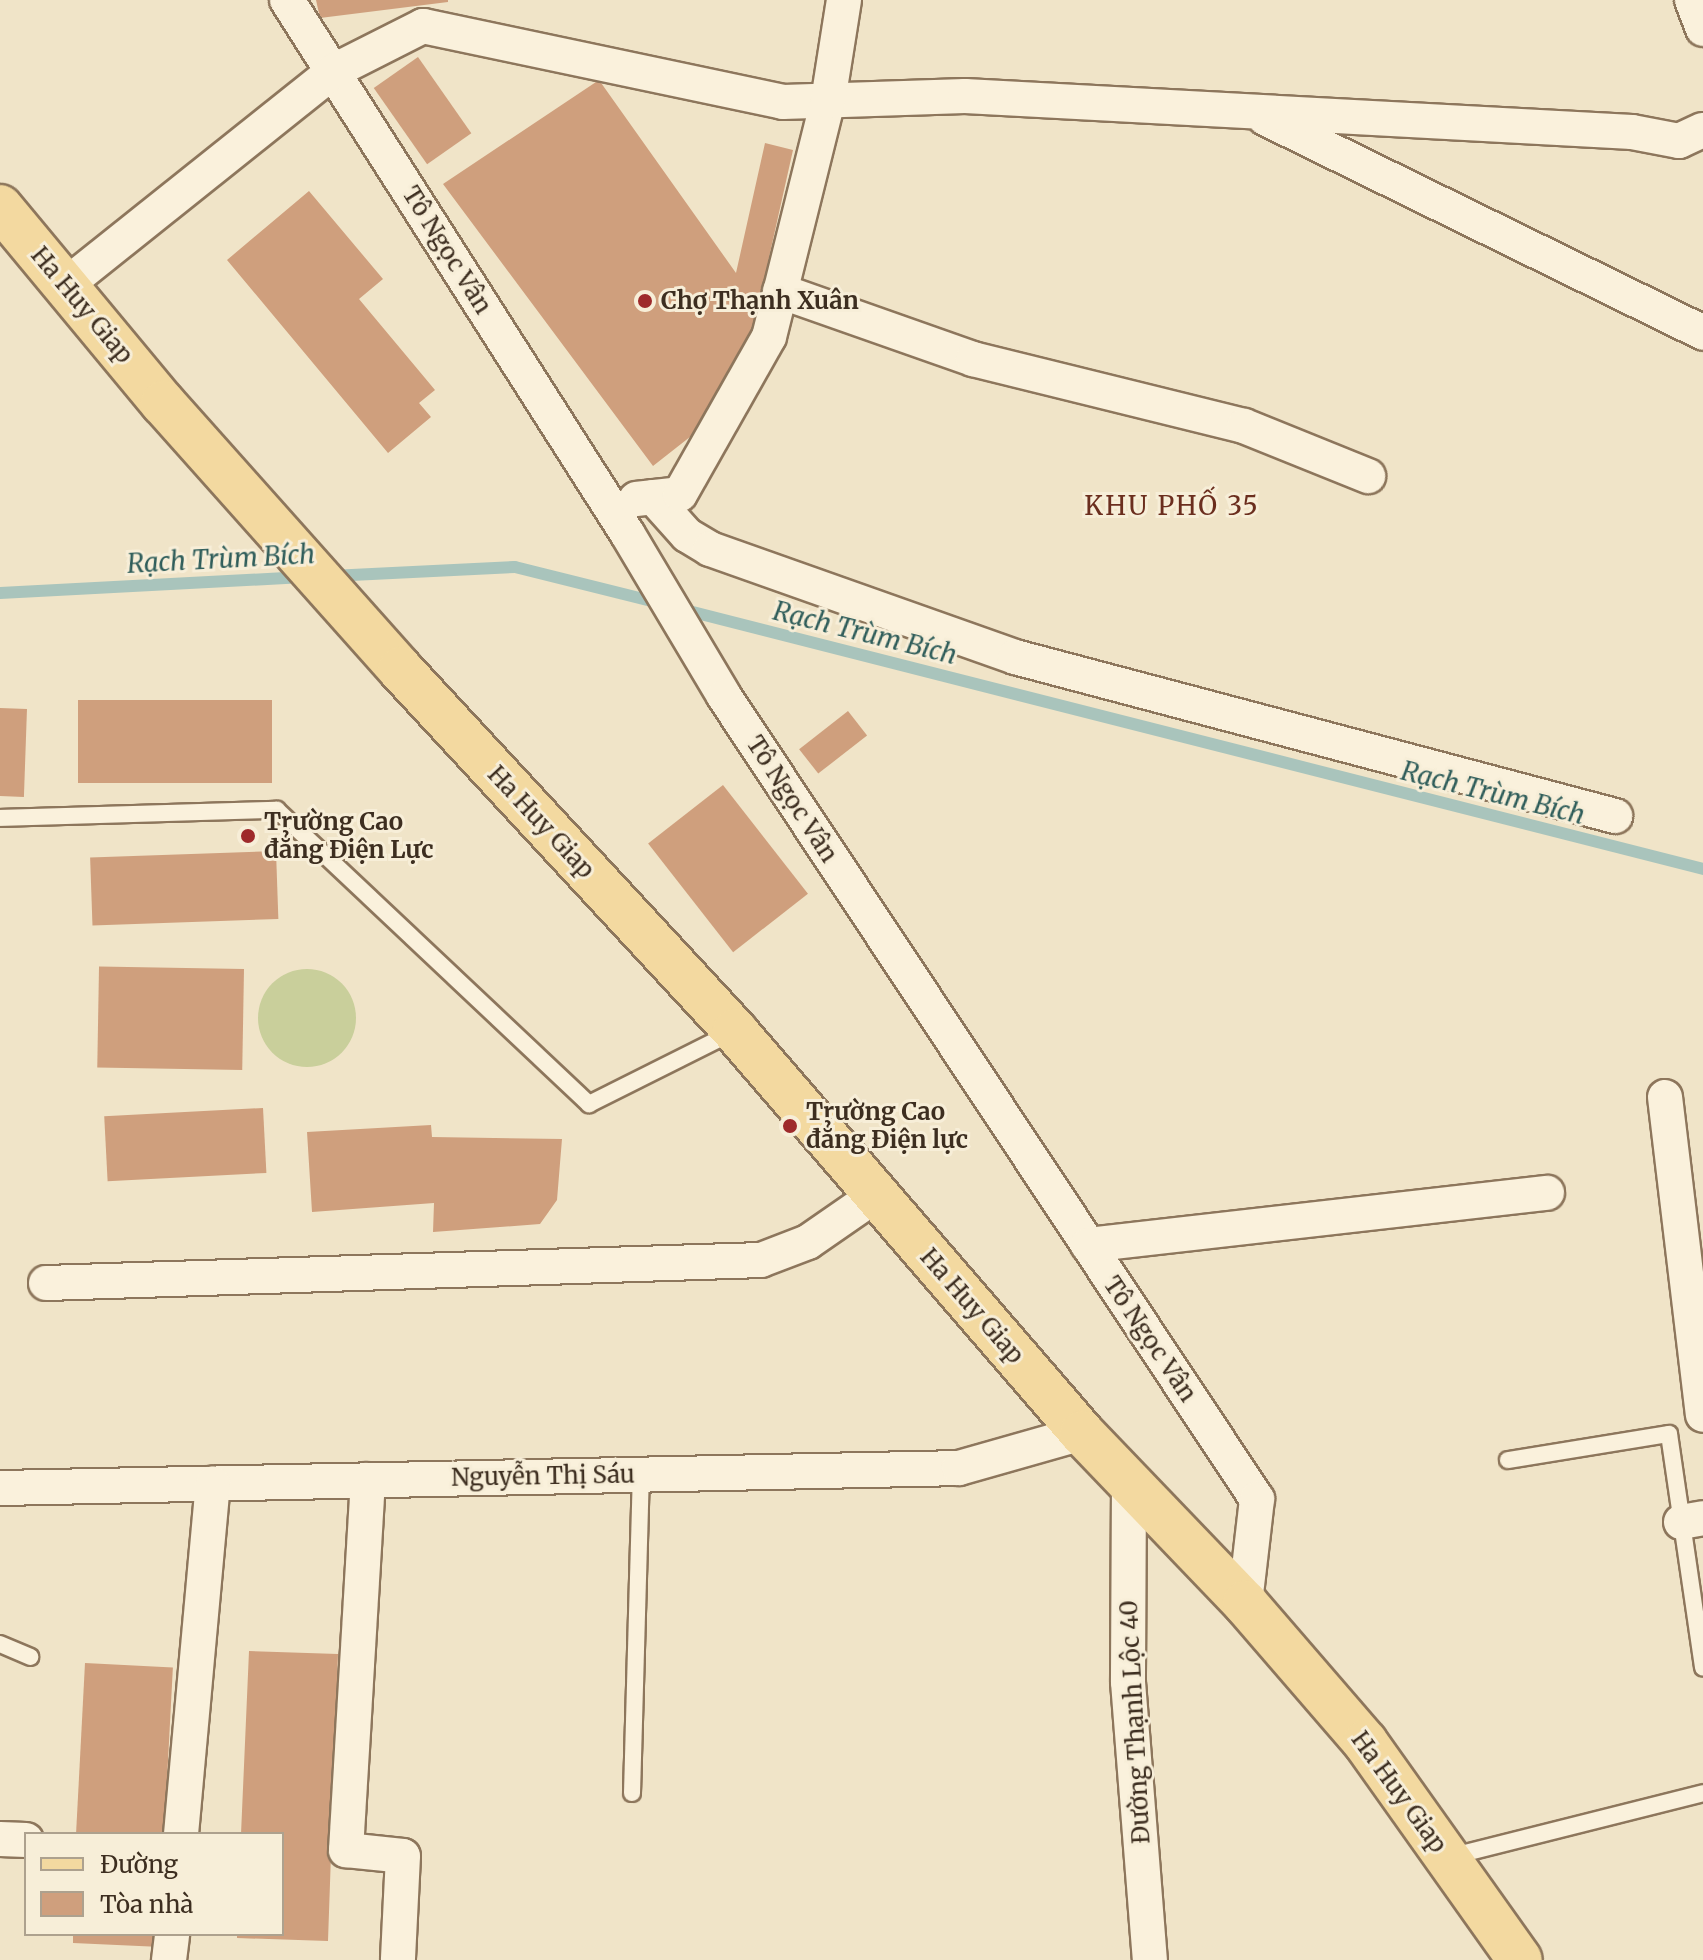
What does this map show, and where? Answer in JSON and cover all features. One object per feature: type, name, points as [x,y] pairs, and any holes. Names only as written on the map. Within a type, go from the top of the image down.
[{"type":"main road","name":"Ha Huy Giap","points":[[0,207],[163,403],[400,669],[735,1031],[1082,1433],[1245,1603],[1365,1742],[1520,1960]]},
{"type":"street","name":"Tô Ngọc Vân","points":[[287,0],[627,533],[724,696],[1257,1499],[1245,1603]]},
{"type":"street","points":[[608,503],[680,494],[769,337],[828,101],[844,0]]},
{"type":"street","points":[[1692,0],[1703,29]]},
{"type":"street","points":[[67,284],[334,71],[423,26],[783,102],[965,96],[1632,132],[1679,141],[1703,130]]},
{"type":"street","points":[[1253,111],[1703,333]]},
{"type":"street","points":[[780,291],[973,359],[1244,426],[1368,476]]},
{"type":"street","points":[[653,497],[687,535],[710,549],[1015,657],[1615,816]]},
{"type":"street","points":[[1665,1097],[1703,1415]]},
{"type":"street","points":[[1088,1245],[1547,1193]]},
{"type":"street","points":[[46,1283],[761,1260],[808,1242],[876,1195]]},
{"type":"street","name":"Nguyễn Thị Sáu","points":[[0,1488],[959,1468],[1082,1433]]},
{"type":"street","points":[[368,1480],[346,1850],[403,1856],[398,1960]]},
{"type":"street","points":[[181,1832],[213,1483]]},
{"type":"street","name":"Đường Thạnh Lộc 40","points":[[1129,1483],[1128,1682],[1150,1960]]},
{"type":"street","points":[[0,1839],[24,1840]]},
{"type":"street","points":[[169,1960],[172,1936]]},
{"type":"lane","points":[[0,818],[277,810],[589,1104],[735,1031]]},
{"type":"lane","points":[[1508,1460],[1669,1434],[1692,1520],[1703,1668]]},
{"type":"lane","points":[[632,1793],[641,1474]]},
{"type":"lane","points":[[0,1644],[30,1657]]},
{"type":"lane","points":[[1447,1858],[1703,1793]]},
{"type":"green space","points":[[307,969],[326,973],[342,983],[352,999],[356,1018],[352,1037],[342,1053],[326,1063],[307,1067],[288,1063],[272,1053],[262,1037],[258,1018],[262,999],[272,983],[288,973]]},
{"type":"building","points":[[316,0],[448,0],[448,2],[320,18]]},
{"type":"building","points":[[418,57],[471,133],[427,164],[374,88]]},
{"type":"building","name":"Chợ Thạnh Xuân","points":[[599,80],[736,273],[765,143],[793,150],[753,329],[709,422],[653,466],[443,184]]},
{"type":"building","points":[[309,191],[383,279],[359,299],[435,390],[419,403],[431,417],[388,453],[227,260]]},
{"type":"building","points":[[78,700],[272,700],[272,783],[78,783]]},
{"type":"building","points":[[0,708],[27,709],[24,797],[0,796]]},
{"type":"building","points":[[848,711],[867,735],[818,774],[799,749]]},
{"type":"building","points":[[723,785],[808,894],[733,952],[648,843]]},
{"type":"building","points":[[276,851],[278,919],[92,925],[90,857]]},
{"type":"building","points":[[99,966],[244,969],[242,1070],[97,1067]]},
{"type":"building","points":[[263,1108],[266,1173],[108,1181],[104,1116]]},
{"type":"building","points":[[431,1125],[432,1137],[562,1139],[557,1200],[540,1224],[433,1232],[434,1203],[312,1212],[307,1132]]},
{"type":"building","points":[[249,1651],[338,1654],[328,1941],[237,1938],[284,1936],[284,1832],[241,1832]]},
{"type":"building","points":[[85,1663],[173,1668],[164,1832],[76,1832]]},
{"type":"building","points":[[73,1936],[161,1936],[161,1947],[73,1943]]},
{"type":"waterway","name":"Rạch Trùm Bích","points":[[331,576],[515,567],[663,604]]},
{"type":"waterway","name":"Rạch Trùm Bích","points":[[0,593],[304,577]]},
{"type":"waterway","name":"Rạch Trùm Bích","points":[[681,609],[1703,869]]},
{"type":"place","name":"Chợ Thạnh Xuân","points":[[645,301]]},
{"type":"place","name":"Trường Cao đẳng Điện Lực","points":[[248,836]]},
{"type":"place","name":"Trường Cao đẳng Điện lực","points":[[790,1126]]},
{"type":"district","name":"KHU PHỐ 35","points":[[1172,506]]}]
